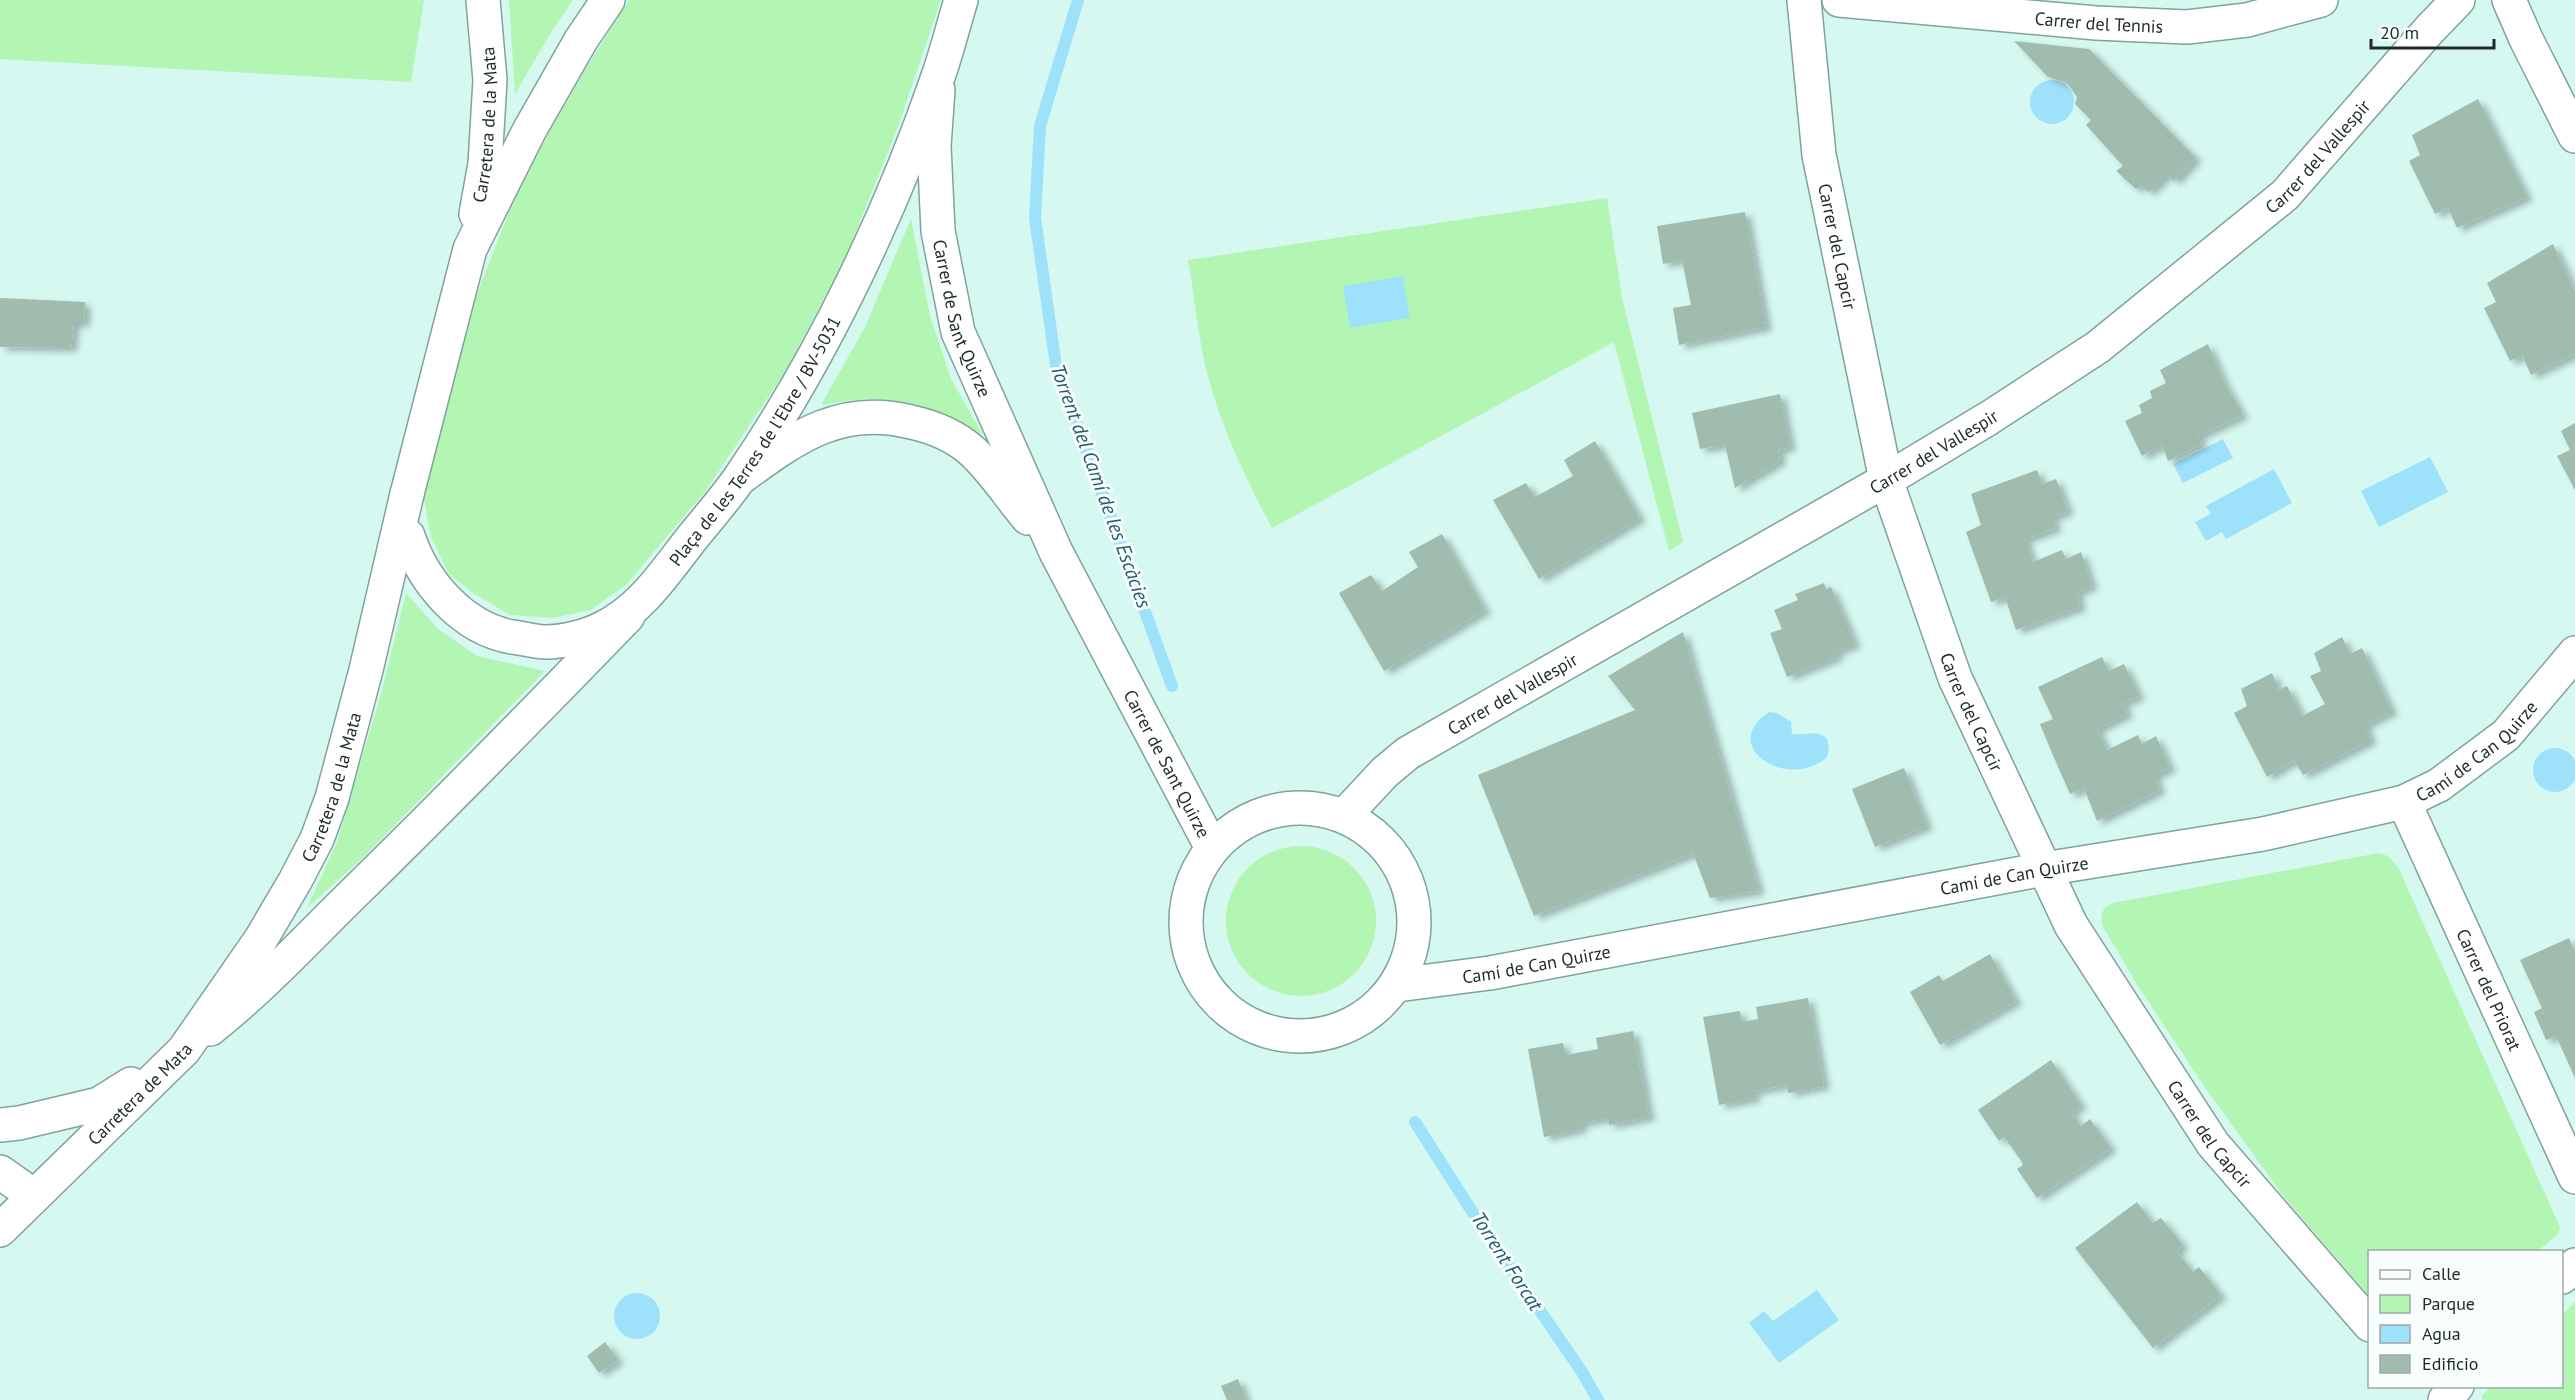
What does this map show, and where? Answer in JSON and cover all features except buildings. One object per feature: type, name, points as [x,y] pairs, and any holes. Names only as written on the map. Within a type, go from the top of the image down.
[{"type":"street","name":"Carretera de la Mata","points":[[470,249],[485,164],[490,80],[483,0]]},
{"type":"street","points":[[407,494],[470,249],[529,130],[581,40],[608,0]]},
{"type":"street","name":"Plaça de les Terres de l'Ebre / BV-5031","points":[[407,494],[408,536],[415,559],[450,604],[469,620],[495,634],[547,642],[578,636],[602,629],[639,604],[740,478],[797,389],[846,293],[897,183],[940,70],[961,0]]},
{"type":"street","name":"Carrer del Capcir","points":[[1804,0],[1819,155],[1886,480],[1955,678],[2071,926],[2213,1144],[2368,1323]]},
{"type":"street","name":"Carrer del Tennis","points":[[1839,0],[2096,23],[2187,27],[2247,20],[2321,0]]},
{"type":"street","name":"Carrer del Vallespir","points":[[1344,816],[1385,772],[1408,753],[1886,480],[1989,418],[2098,347],[2285,195],[2458,0]]},
{"type":"street","points":[[2509,0],[2575,136]]},
{"type":"street","name":"Carrer de Sant Quirze","points":[[940,70],[933,146],[938,231],[958,332],[1056,552],[1212,848]]},
{"type":"street","name":"Carrer de Sant Quirze","points":[[740,478],[784,447],[821,427],[856,416],[890,416],[928,426],[960,440],[975,453],[1056,552]]},
{"type":"street","name":"Carretera de la Mata","points":[[184,1050],[261,939],[317,839],[345,752],[407,494]]},
{"type":"street","points":[[184,1050],[248,1000],[280,969],[461,788],[639,604]]},
{"type":"street","name":"Camí de Can Quirze","points":[[1397,985],[1490,973],[2044,868],[2263,834],[2404,802],[2439,785],[2506,735],[2575,653]]},
{"type":"street","name":"Carrer del Priorat","points":[[2404,802],[2575,1177]]},
{"type":"street","points":[[1308,808],[1344,816],[1378,838],[1402,870],[1414,908],[1412,948],[1397,985],[1368,1015],[1331,1033],[1290,1036],[1249,1026],[1216,1000],[1194,965],[1185,925],[1192,884],[1212,848],[1240,825],[1273,811],[1308,808]]},
{"type":"street","name":"Carretera de Mata","points":[[0,1125],[19,1123],[99,1104],[184,1050]]},
{"type":"street","name":"Carretera de Mata","points":[[0,1230],[184,1050]]},
{"type":"street","points":[[0,1172],[34,1196]]},
{"type":"street","points":[[2563,1276],[2575,1265]]},
{"type":"street","points":[[2424,1388],[2434,1400]]},
{"type":"street","points":[[2445,1400],[2455,1388]]},
{"type":"green space","points":[[0,0],[424,0],[411,82],[0,59]]},
{"type":"green space","points":[[509,0],[573,0],[515,94]]},
{"type":"green space","points":[[629,0],[941,0],[898,127],[847,254],[787,369],[707,489],[627,584],[591,610],[552,618],[510,615],[473,593],[449,574],[431,537],[424,499],[444,410],[473,304],[520,184],[588,65]]},
{"type":"green space","points":[[1607,198],[1622,298],[1683,542],[1669,551],[1614,342],[1272,528],[1236,454],[1214,397],[1202,348],[1188,260]]},
{"type":"green space","points":[[911,219],[930,316],[951,379],[983,435],[944,415],[901,402],[866,399],[821,405],[864,329]]},
{"type":"green space","points":[[406,593],[438,629],[477,656],[545,671],[365,856],[307,908],[337,842],[381,694]]},
{"type":"green space","points":[[1301,846],[1330,852],[1354,868],[1370,892],[1376,921],[1370,950],[1354,974],[1330,990],[1301,996],[1272,990],[1248,974],[1232,950],[1226,921],[1232,892],[1248,868],[1272,852]]},
{"type":"green space","points":[[2379,853],[2388,856],[2398,867],[2560,1227],[2558,1234],[2539,1250],[2368,1250],[2368,1295],[2285,1198],[2206,1089],[2138,986],[2102,925],[2101,918],[2104,909],[2113,903]]},
{"type":"green space","points":[[2575,1302],[2575,1400],[2482,1400],[2482,1396],[2489,1388],[2563,1388],[2563,1314]]},
{"type":"water","points":[[2052,80],[2061,81],[2068,86],[2073,93],[2073,111],[2068,118],[2061,123],[2052,124],[2043,123],[2036,118],[2031,111],[2030,102],[2031,93],[2036,86],[2043,81]]},
{"type":"water","points":[[1403,276],[1410,318],[1350,328],[1343,286]]},
{"type":"water","points":[[2223,439],[2233,458],[2183,483],[2173,464]]},
{"type":"water","points":[[2430,457],[2448,492],[2379,527],[2361,491]]},
{"type":"water","points":[[2274,469],[2292,503],[2226,539],[2222,532],[2206,541],[2195,522],[2211,514],[2206,506]]},
{"type":"water","points":[[1769,712],[1777,713],[1791,722],[1792,734],[1812,733],[1824,736],[1829,747],[1827,757],[1811,767],[1794,770],[1778,767],[1764,760],[1754,750],[1751,738],[1755,725]]},
{"type":"water","points":[[2555,748],[2564,749],[2576,761],[2576,779],[2571,786],[2564,791],[2555,792],[2546,791],[2539,786],[2534,779],[2533,770],[2534,761],[2539,754],[2546,749]]},
{"type":"water","points":[[1817,1290],[1839,1320],[1779,1363],[1749,1323],[1764,1311],[1773,1321]]},
{"type":"water","points":[[637,1293],[653,1300],[660,1316],[653,1332],[637,1339],[621,1332],[614,1316],[621,1300]]},
{"type":"waterway","name":"Torrent del Camí de les Escàcies","points":[[1078,0],[1040,126],[1035,218],[1056,366],[1172,686]]},
{"type":"waterway","name":"Torrent Forcat","points":[[1415,1122],[1473,1213],[1582,1372],[1598,1400]]}]
